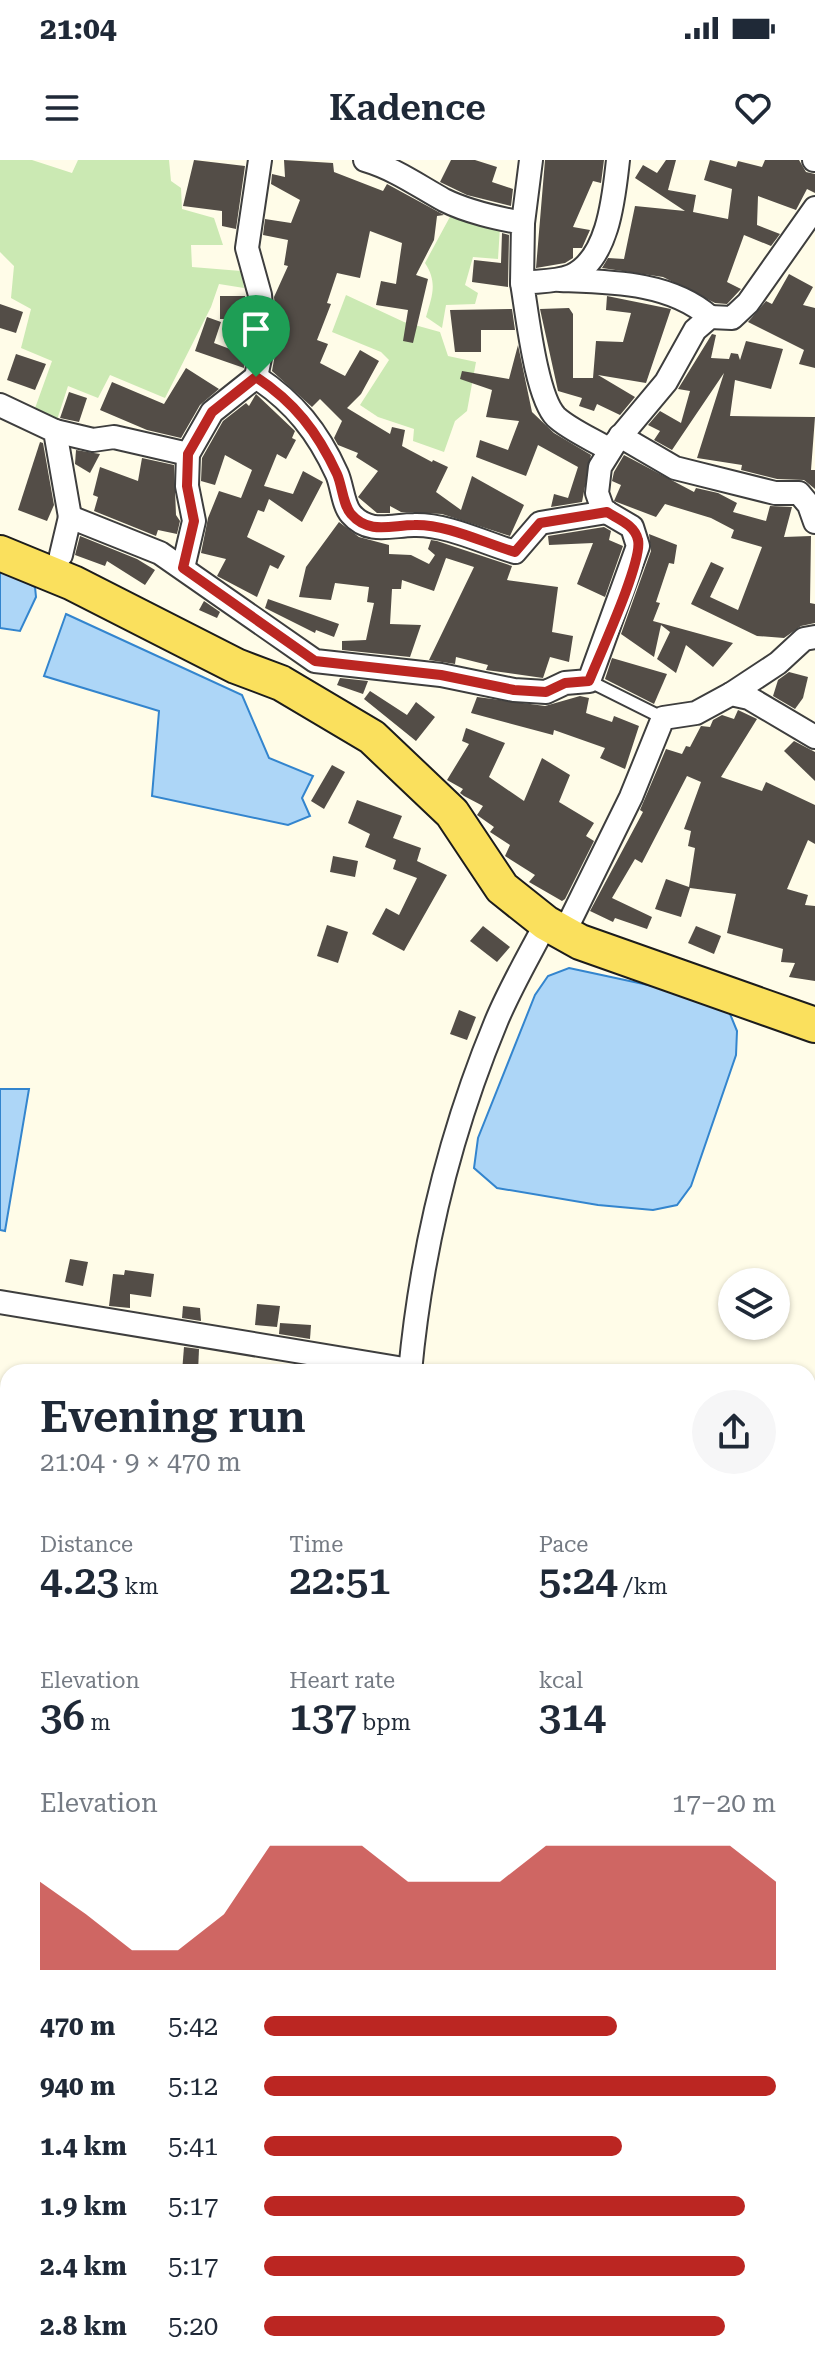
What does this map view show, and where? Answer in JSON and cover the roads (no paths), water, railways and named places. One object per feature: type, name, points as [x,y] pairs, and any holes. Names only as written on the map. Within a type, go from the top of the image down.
[{"type":"main road","points":[[0,553],[73,583],[236,666],[281,683],[372,737],[452,813],[502,888],[555,928],[815,1025]]},
{"type":"street","points":[[183,568],[194,521],[187,486],[188,454],[212,412],[256,377],[264,339],[260,295],[247,248],[260,160]]},
{"type":"street","points":[[365,160],[391,167],[446,201],[489,216],[523,223]]},
{"type":"street","points":[[531,160],[523,223],[522,283],[531,341],[547,403],[557,418],[675,468],[775,493],[799,493],[809,505],[815,522]]},
{"type":"street","points":[[559,280],[574,275],[601,241],[611,218],[618,160]]},
{"type":"street","points":[[522,283],[559,280],[638,286],[690,300],[710,317],[732,318],[748,303],[815,208]]},
{"type":"street","points":[[70,517],[160,553],[315,661],[441,675],[514,690],[546,692],[565,683],[589,681],[638,546],[632,527],[607,512],[597,493],[600,467],[615,443],[666,382],[695,330],[710,317]]},
{"type":"street","points":[[256,377],[286,397],[306,420],[336,472],[350,514],[370,526],[390,530],[415,525],[515,552],[540,523],[607,512]]},
{"type":"street","points":[[0,405],[55,431],[93,440],[114,437],[188,454]]},
{"type":"street","points":[[55,431],[70,517],[61,555]]},
{"type":"street","points":[[411,1364],[420,1295],[442,1184],[457,1127],[496,1021],[555,928],[631,797],[663,718],[696,713],[778,663],[804,639],[815,637]]},
{"type":"street","points":[[731,694],[749,698],[815,737]]},
{"type":"street","points":[[0,1302],[368,1364]]},
{"type":"lane","points":[[589,681],[663,718]]},
{"type":"water","points":[[0,568],[35,587],[36,597],[20,631],[0,628]]},
{"type":"water","points":[[66,614],[242,695],[269,758],[313,776],[302,798],[310,816],[288,825],[152,796],[159,711],[44,676]]},
{"type":"water","points":[[569,968],[704,997],[728,1009],[737,1031],[736,1055],[691,1186],[677,1205],[653,1210],[598,1205],[497,1188],[474,1168],[478,1138],[535,995],[548,976]]},
{"type":"water","points":[[0,1089],[29,1089],[5,1231],[0,1230]]}]
